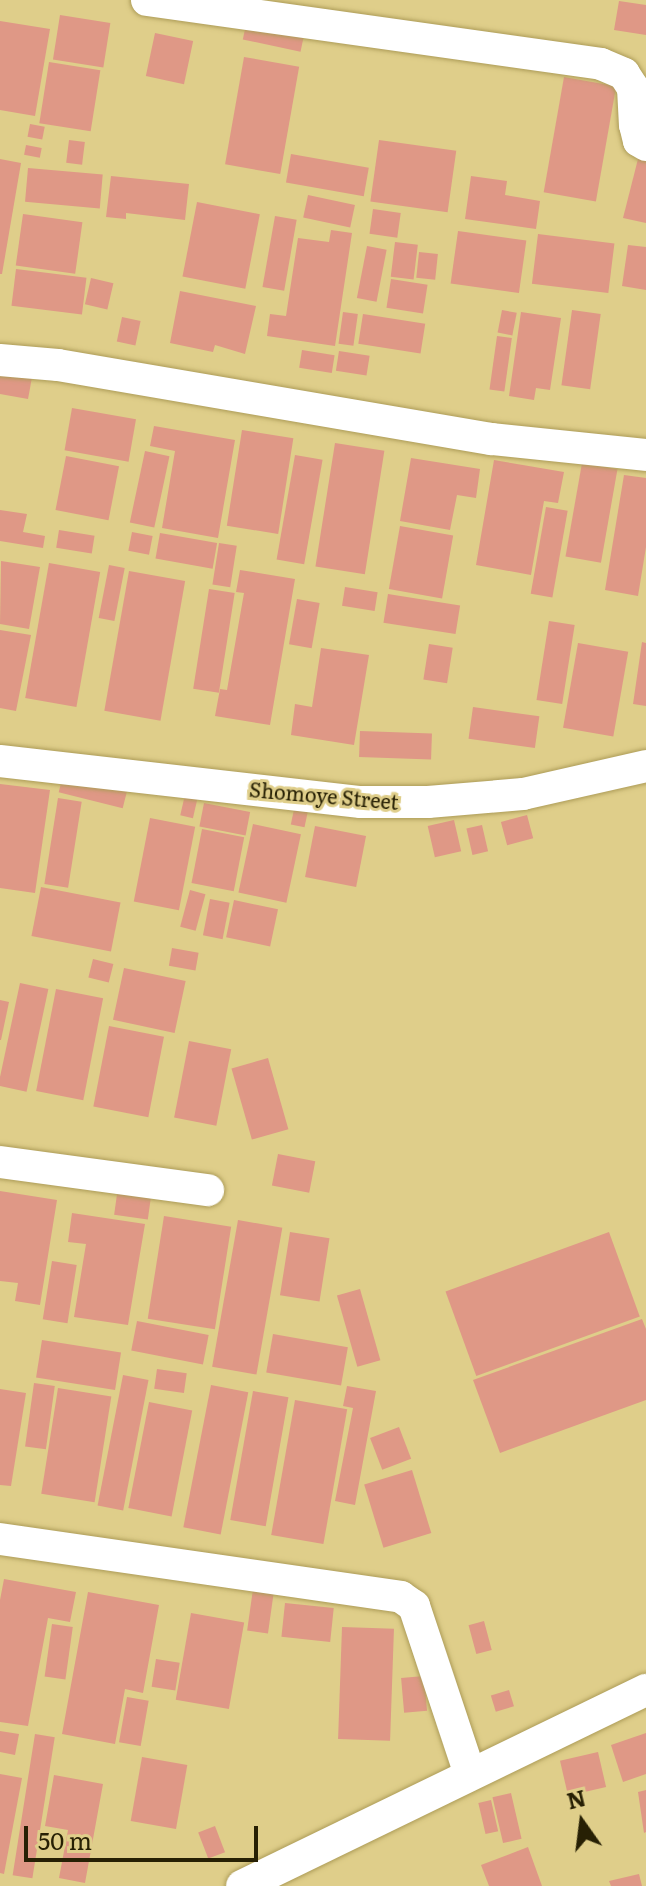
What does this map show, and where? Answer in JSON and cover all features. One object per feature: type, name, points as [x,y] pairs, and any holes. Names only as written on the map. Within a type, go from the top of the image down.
[{"type":"street","points":[[147,0],[601,64],[624,74],[633,88],[635,125],[639,141],[646,145]]},
{"type":"street","points":[[0,360],[58,365],[492,439],[646,455]]},
{"type":"street","name":"Shomoye Street","points":[[0,761],[361,802],[428,802],[523,794],[646,766]]},
{"type":"street","points":[[0,1162],[208,1190]]},
{"type":"street","points":[[0,1539],[401,1597],[414,1606],[470,1774]]},
{"type":"street","points":[[242,1886],[646,1690]]},
{"type":"building","points":[[619,1],[646,5],[646,35],[614,30]]},
{"type":"building","points":[[60,15],[110,23],[103,67],[53,59]]},
{"type":"building","points":[[248,15],[306,27],[301,52],[243,39]]},
{"type":"building","points":[[0,21],[50,29],[35,116],[0,110]]},
{"type":"building","points":[[155,33],[193,41],[184,84],[146,76]]},
{"type":"building","points":[[244,57],[299,67],[280,174],[225,164]]},
{"type":"building","points":[[49,62],[100,70],[91,131],[39,123]]},
{"type":"building","points":[[564,77],[616,86],[596,201],[544,192]]},
{"type":"building","points":[[30,124],[45,127],[42,140],[28,137]]},
{"type":"building","points":[[69,140],[85,142],[82,165],[66,163]]},
{"type":"building","points":[[379,140],[456,151],[448,212],[370,201]]},
{"type":"building","points":[[26,145],[42,148],[40,158],[24,155]]},
{"type":"building","points":[[291,154],[369,168],[364,196],[286,183]]},
{"type":"building","points":[[639,155],[646,156],[646,223],[623,218]]},
{"type":"building","points":[[0,159],[21,163],[2,274],[0,274]]},
{"type":"building","points":[[28,168],[103,175],[100,208],[25,202]]},
{"type":"building","points":[[111,176],[189,184],[185,220],[126,213],[126,219],[106,217]]},
{"type":"building","points":[[471,176],[507,181],[505,195],[540,201],[536,229],[465,219]]},
{"type":"building","points":[[308,195],[355,205],[350,227],[303,217]]},
{"type":"building","points":[[197,202],[260,214],[245,289],[182,277]]},
{"type":"building","points":[[373,209],[401,213],[397,238],[370,234]]},
{"type":"building","points":[[23,214],[82,222],[75,274],[16,265]]},
{"type":"building","points":[[275,216],[297,220],[284,291],[262,287]]},
{"type":"building","points":[[331,230],[352,233],[335,346],[267,336],[270,314],[286,316],[298,238],[329,242]]},
{"type":"building","points":[[458,231],[526,241],[519,293],[451,283]]},
{"type":"building","points":[[538,234],[614,243],[608,293],[532,284]]},
{"type":"building","points":[[395,242],[418,245],[414,280],[391,277]]},
{"type":"building","points":[[628,245],[646,247],[646,290],[622,286]]},
{"type":"building","points":[[367,246],[387,250],[377,302],[357,298]]},
{"type":"building","points":[[419,252],[438,254],[435,280],[416,278]]},
{"type":"building","points":[[16,269],[86,278],[82,314],[11,306]]},
{"type":"building","points":[[91,278],[113,283],[107,309],[85,304]]},
{"type":"building","points":[[391,279],[428,285],[423,313],[386,308]]},
{"type":"building","points":[[180,291],[256,306],[245,354],[215,345],[213,352],[170,343]]},
{"type":"building","points":[[502,310],[517,313],[512,335],[498,333]]},
{"type":"building","points":[[572,310],[601,314],[590,389],[561,385]]},
{"type":"building","points":[[343,312],[358,314],[353,346],[339,344]]},
{"type":"building","points":[[521,312],[561,318],[550,390],[536,388],[534,400],[509,396]]},
{"type":"building","points":[[363,314],[425,324],[421,353],[358,344]]},
{"type":"building","points":[[122,317],[141,321],[135,345],[117,341]]},
{"type":"building","points":[[497,336],[512,338],[504,392],[489,389]]},
{"type":"building","points":[[302,350],[335,355],[332,373],[299,368]]},
{"type":"building","points":[[339,351],[370,356],[366,376],[336,371]]},
{"type":"building","points":[[0,367],[33,372],[28,399],[0,394]]},
{"type":"building","points":[[72,408],[136,419],[129,462],[65,450]]},
{"type":"building","points":[[154,426],[235,440],[218,538],[162,528],[175,451],[150,446]]},
{"type":"building","points":[[242,430],[293,438],[278,534],[227,526]]},
{"type":"building","points":[[335,443],[384,451],[365,574],[315,566]]},
{"type":"building","points":[[145,451],[169,456],[154,528],[130,522]]},
{"type":"building","points":[[295,455],[323,460],[304,564],[277,559]]},
{"type":"building","points":[[66,456],[119,466],[109,520],[56,510]]},
{"type":"building","points":[[411,458],[480,469],[476,498],[457,495],[450,530],[400,521]]},
{"type":"building","points":[[494,460],[564,472],[558,503],[544,501],[531,575],[476,565]]},
{"type":"building","points":[[582,463],[617,469],[601,563],[566,557]]},
{"type":"building","points":[[624,475],[646,478],[646,547],[638,596],[605,590]]},
{"type":"building","points":[[546,507],[568,511],[552,597],[531,594]]},
{"type":"building","points":[[0,510],[27,514],[23,532],[45,536],[43,548],[0,541]]},
{"type":"building","points":[[400,526],[453,535],[442,598],[389,589]]},
{"type":"building","points":[[59,530],[95,536],[92,553],[56,548]]},
{"type":"building","points":[[132,532],[153,536],[149,555],[128,551]]},
{"type":"building","points":[[160,533],[217,543],[213,569],[155,559]]},
{"type":"building","points":[[219,543],[237,546],[230,587],[212,584]]},
{"type":"building","points":[[1,561],[40,567],[29,629],[0,624]]},
{"type":"building","points":[[49,563],[100,572],[76,707],[25,698]]},
{"type":"building","points":[[109,565],[125,568],[114,621],[99,618]]},
{"type":"building","points":[[240,570],[295,579],[270,725],[215,716],[220,689],[227,690],[244,593],[236,592]]},
{"type":"building","points":[[129,571],[185,581],[160,721],[104,711]]},
{"type":"building","points":[[345,587],[378,592],[375,611],[342,606]]},
{"type":"building","points":[[209,589],[235,593],[219,693],[193,689]]},
{"type":"building","points":[[388,594],[460,605],[456,634],[383,623]]},
{"type":"building","points":[[297,599],[320,603],[312,648],[289,644]]},
{"type":"building","points":[[549,621],[575,625],[562,704],[536,700]]},
{"type":"building","points":[[0,630],[31,635],[16,711],[0,708]]},
{"type":"building","points":[[642,642],[646,643],[646,706],[633,704]]},
{"type":"building","points":[[578,643],[628,652],[613,737],[563,728]]},
{"type":"building","points":[[429,644],[453,648],[447,683],[423,680]]},
{"type":"building","points":[[321,648],[369,655],[354,745],[291,735],[295,704],[312,707]]},
{"type":"building","points":[[473,707],[539,716],[535,748],[469,739]]},
{"type":"building","points":[[360,731],[432,734],[431,759],[359,757]]},
{"type":"building","points":[[64,771],[128,787],[123,808],[59,792]]},
{"type":"building","points":[[0,784],[50,790],[35,893],[0,888]]},
{"type":"building","points":[[187,786],[200,789],[193,818],[180,815]]},
{"type":"building","points":[[58,798],[82,802],[68,888],[44,884]]},
{"type":"building","points":[[296,800],[310,803],[304,827],[291,824]]},
{"type":"building","points":[[204,803],[250,812],[246,836],[199,827]]},
{"type":"building","points":[[527,815],[533,838],[507,845],[501,822]]},
{"type":"building","points":[[150,818],[195,827],[179,910],[134,901]]},
{"type":"building","points":[[454,820],[461,851],[435,857],[428,826]]},
{"type":"building","points":[[253,824],[301,834],[286,903],[238,892]]},
{"type":"building","points":[[482,825],[488,851],[472,855],[466,829]]},
{"type":"building","points":[[315,826],[366,836],[356,887],[305,877]]},
{"type":"building","points":[[202,829],[244,837],[234,891],[192,883]]},
{"type":"building","points":[[41,887],[121,902],[111,952],[31,936]]},
{"type":"building","points":[[190,890],[205,894],[196,931],[180,927]]},
{"type":"building","points":[[210,899],[230,903],[223,939],[203,935]]},
{"type":"building","points":[[234,900],[278,909],[270,947],[226,937]]},
{"type":"building","points":[[172,948],[199,953],[195,970],[169,966]]},
{"type":"building","points":[[93,959],[113,964],[109,983],[88,977]]},
{"type":"building","points":[[124,968],[186,981],[175,1033],[113,1020]]},
{"type":"building","points":[[20,983],[48,989],[27,1092],[0,1086]]},
{"type":"building","points":[[56,989],[103,998],[83,1100],[36,1091]]},
{"type":"building","points":[[0,1000],[9,1002],[1,1040],[0,1040]]},
{"type":"building","points":[[109,1026],[164,1037],[148,1117],[93,1106]]},
{"type":"building","points":[[189,1041],[231,1049],[216,1126],[174,1118]]},
{"type":"building","points":[[268,1058],[288,1129],[252,1140],[231,1068]]},
{"type":"building","points":[[278,1154],[315,1161],[309,1193],[272,1185]]},
{"type":"building","points":[[119,1180],[153,1185],[148,1219],[114,1215]]},
{"type":"building","points":[[0,1191],[57,1200],[40,1305],[15,1301],[18,1283],[0,1281]]},
{"type":"building","points":[[72,1213],[145,1224],[128,1325],[74,1317],[86,1244],[68,1242]]},
{"type":"building","points":[[164,1216],[231,1227],[215,1329],[148,1319]]},
{"type":"building","points":[[238,1220],[282,1228],[256,1375],[212,1367]]},
{"type":"building","points":[[290,1232],[330,1238],[319,1301],[280,1295]]},
{"type":"building","points":[[609,1232],[640,1317],[476,1376],[445,1292]]},
{"type":"building","points":[[52,1261],[77,1265],[67,1323],[43,1319]]},
{"type":"building","points":[[360,1289],[380,1360],[357,1367],[337,1296]]},
{"type":"building","points":[[642,1319],[646,1329],[646,1400],[500,1453],[473,1380]]},
{"type":"building","points":[[137,1321],[209,1335],[203,1364],[131,1350]]},
{"type":"building","points":[[273,1334],[348,1347],[341,1386],[266,1372]]},
{"type":"building","points":[[42,1340],[121,1353],[115,1390],[36,1378]]},
{"type":"building","points":[[157,1369],[187,1373],[184,1393],[154,1389]]},
{"type":"building","points":[[123,1375],[149,1380],[123,1511],[98,1506]]},
{"type":"building","points":[[34,1383],[55,1386],[46,1449],[25,1446]]},
{"type":"building","points":[[211,1385],[248,1392],[221,1535],[183,1527]]},
{"type":"building","points":[[347,1386],[376,1391],[355,1505],[335,1501],[353,1408],[343,1406]]},
{"type":"building","points":[[58,1388],[111,1396],[95,1502],[41,1494]]},
{"type":"building","points":[[0,1389],[26,1393],[11,1486],[0,1485]]},
{"type":"building","points":[[253,1391],[288,1397],[266,1526],[230,1520]]},
{"type":"building","points":[[295,1400],[347,1409],[323,1544],[271,1535]]},
{"type":"building","points":[[149,1402],[192,1410],[172,1516],[128,1508]]},
{"type":"building","points":[[399,1427],[411,1459],[382,1470],[370,1438]]},
{"type":"building","points":[[412,1470],[431,1533],[383,1548],[364,1485]]},
{"type":"building","points":[[4,1579],[76,1592],[70,1622],[48,1618],[28,1726],[0,1722],[0,1600]]},
{"type":"building","points":[[253,1589],[274,1592],[268,1634],[247,1631]]},
{"type":"building","points":[[88,1592],[159,1605],[143,1693],[125,1689],[115,1744],[62,1734]]},
{"type":"building","points":[[285,1603],[334,1608],[330,1642],[281,1637]]},
{"type":"building","points":[[191,1613],[244,1622],[229,1709],[176,1700]]},
{"type":"building","points":[[484,1621],[492,1650],[476,1654],[469,1625]]},
{"type":"building","points":[[52,1624],[73,1627],[65,1679],[45,1676]]},
{"type":"building","points":[[342,1627],[394,1629],[390,1741],[338,1739]]},
{"type":"building","points":[[156,1659],[180,1663],[175,1690],[152,1687]]},
{"type":"building","points":[[424,1676],[427,1711],[404,1713],[401,1678]]},
{"type":"building","points":[[509,1690],[514,1706],[496,1712],[491,1696]]},
{"type":"building","points":[[127,1697],[149,1701],[141,1746],[119,1742]]},
{"type":"building","points":[[0,1731],[19,1734],[15,1755],[0,1752]]},
{"type":"building","points":[[646,1733],[646,1774],[623,1782],[611,1745]]},
{"type":"building","points":[[35,1734],[55,1737],[32,1878],[13,1875]]},
{"type":"building","points":[[598,1752],[606,1787],[568,1796],[560,1761]]},
{"type":"building","points":[[142,1757],[187,1765],[176,1829],[131,1821]]},
{"type":"building","points":[[0,1774],[22,1778],[4,1874],[0,1873]]},
{"type":"building","points":[[54,1775],[103,1784],[85,1883],[59,1878],[68,1830],[45,1826]]},
{"type":"building","points":[[646,1790],[646,1832],[644,1833],[638,1792]]},
{"type":"building","points":[[511,1793],[522,1839],[503,1843],[492,1797]]},
{"type":"building","points":[[491,1800],[498,1831],[486,1834],[478,1803]]},
{"type":"building","points":[[215,1826],[225,1852],[208,1859],[198,1832]]},
{"type":"building","points":[[528,1847],[542,1886],[489,1886],[481,1865]]},
{"type":"building","points":[[639,1874],[642,1886],[611,1886],[609,1881]]}]
